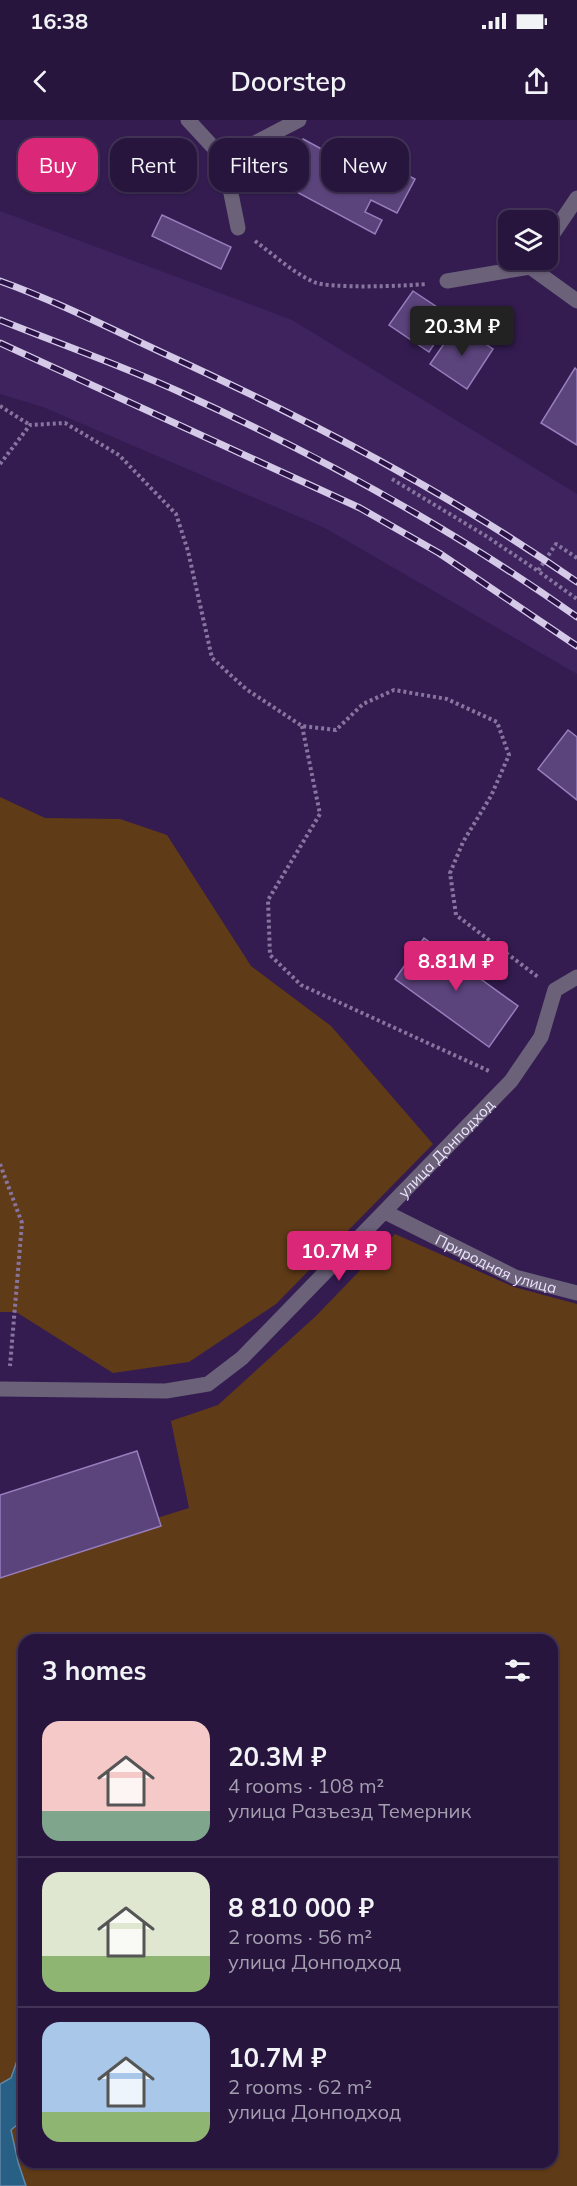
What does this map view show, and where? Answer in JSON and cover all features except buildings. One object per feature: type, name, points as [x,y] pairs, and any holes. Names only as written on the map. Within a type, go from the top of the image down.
[{"type":"street","points":[[188,120],[209,143]]},
{"type":"street","points":[[264,138],[299,120]]},
{"type":"street","points":[[231,192],[238,228]]},
{"type":"street","points":[[558,226],[577,198]]},
{"type":"street","points":[[447,281],[499,270]]},
{"type":"street","points":[[540,270],[577,301]]},
{"type":"street","points":[[555,990],[577,977]]},
{"type":"street","name":"улица Донподход","points":[[4,1389],[166,1391],[208,1384],[242,1358],[512,1082],[541,1038],[555,990]]},
{"type":"street","name":"Природная улица","points":[[385,1212],[515,1277],[577,1293]]},
{"type":"path","points":[[238,228],[293,270],[316,283],[402,286],[447,281]]},
{"type":"path","points":[[0,406],[30,425],[65,423],[119,455],[176,513],[188,551],[212,658],[246,689],[302,726],[336,729],[363,704],[394,690],[447,699],[497,722],[509,755],[491,796],[463,842],[450,873],[456,915],[555,990]]},
{"type":"path","points":[[0,464],[30,425]]},
{"type":"path","points":[[392,479],[486,536],[577,599]]},
{"type":"path","points":[[538,571],[555,544],[577,558]]},
{"type":"path","points":[[302,726],[320,814],[268,900],[270,955],[301,985],[512,1082]]},
{"type":"path","points":[[0,1164],[22,1223],[4,1389]]},
{"type":"shaded area","points":[[0,211],[292,320],[577,494],[577,674],[325,528],[43,407],[0,394]]},
{"type":"shaded area","points":[[0,797],[45,818],[120,819],[167,835],[251,966],[331,1026],[433,1144],[276,1304],[189,1362],[113,1373],[16,1312],[0,1312]]},
{"type":"shaded area","points":[[395,1234],[514,1287],[577,1304],[577,2186],[26,2186],[20,2168],[558,2168],[558,1634],[18,1634],[18,2058],[11,2078],[0,2084],[0,1567],[189,1508],[171,1421],[218,1405],[316,1316]]},
{"type":"shaded area","points":[[18,2124],[18,2162],[11,2130]]},
{"type":"water","points":[[18,2058],[18,2124],[11,2130],[18,2168],[20,2168],[26,2186],[0,2186],[0,2084],[11,2078]]},
{"type":"railway","points":[[0,281],[82,315],[323,430],[477,517],[577,582]]},
{"type":"railway","points":[[0,320],[160,383],[335,468],[434,524],[577,617]]},
{"type":"railway","points":[[0,343],[360,508],[439,553],[577,646]]}]
